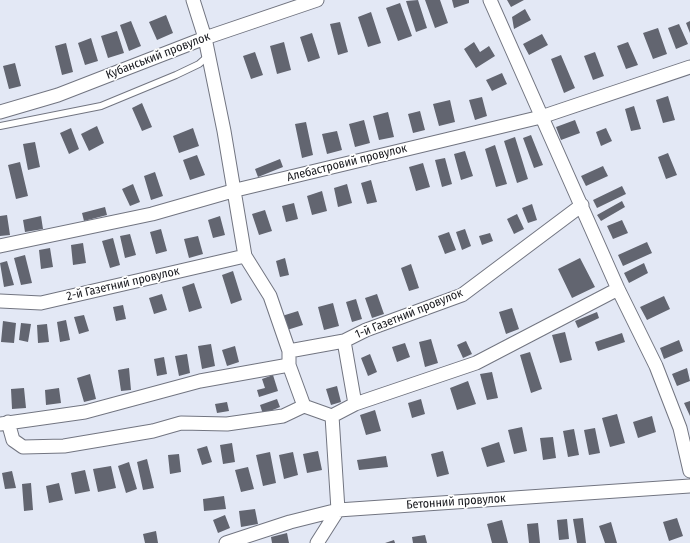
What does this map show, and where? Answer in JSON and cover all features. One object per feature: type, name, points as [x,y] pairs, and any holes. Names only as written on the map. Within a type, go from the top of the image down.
[{"type":"street","points":[[192,0],[205,38],[236,190],[245,256],[270,296],[289,351],[289,365],[304,406]]},
{"type":"street","name":"Кубанський провулок","points":[[0,112],[58,95],[205,38],[317,0]]},
{"type":"street","points":[[490,0],[618,289],[656,366],[680,428],[690,471]]},
{"type":"street","name":"Алебастровий провулок","points":[[0,246],[152,214],[236,190],[541,116],[690,67]]},
{"type":"street","name":"1-й Газетний провулок","points":[[355,404],[344,341],[366,330],[462,295],[582,205]]},
{"type":"street","name":"2-й Газетний провулок","points":[[0,301],[41,302],[245,256]]},
{"type":"street","points":[[289,365],[200,381],[85,412],[4,423],[13,440],[23,447],[64,446],[153,431],[181,424],[227,424],[283,416],[304,406],[332,416],[355,404],[476,363],[618,289]]},
{"type":"street","points":[[289,351],[344,341]]},
{"type":"street","points":[[317,543],[338,510],[332,416]]},
{"type":"street","name":"Бетонний провулок","points":[[226,543],[290,522],[338,510],[690,486]]},
{"type":"lane","points":[[0,126],[101,106],[176,75],[199,64],[208,56]]},
{"type":"building","points":[[418,0],[427,28],[416,32],[406,1]]},
{"type":"building","points":[[425,0],[440,0],[448,23],[435,28]]},
{"type":"building","points":[[452,0],[469,0],[469,3],[454,8]]},
{"type":"building","points":[[507,0],[524,0],[511,7]]},
{"type":"building","points":[[400,3],[412,36],[398,41],[386,8]]},
{"type":"building","points":[[525,9],[531,20],[514,29],[512,17]]},
{"type":"building","points":[[371,12],[381,43],[368,47],[358,17]]},
{"type":"building","points":[[166,15],[173,33],[157,40],[149,22]]},
{"type":"building","points":[[131,21],[141,46],[129,51],[120,25]]},
{"type":"building","points":[[690,21],[690,33],[686,23]]},
{"type":"building","points":[[340,22],[348,52],[338,55],[330,24]]},
{"type":"building","points":[[679,24],[688,44],[676,49],[668,28]]},
{"type":"building","points":[[658,28],[667,54],[653,59],[643,33]]},
{"type":"building","points":[[117,31],[124,53],[108,58],[101,36]]},
{"type":"building","points":[[312,33],[320,58],[308,62],[300,37]]},
{"type":"building","points":[[542,34],[548,45],[529,55],[523,44]]},
{"type":"building","points":[[91,38],[98,61],[85,65],[78,43]]},
{"type":"building","points":[[284,42],[291,70],[277,74],[270,46]]},
{"type":"building","points":[[474,42],[480,52],[489,46],[495,56],[476,68],[464,49]]},
{"type":"building","points":[[628,42],[638,65],[626,69],[617,46]]},
{"type":"building","points":[[66,43],[73,72],[62,75],[55,46]]},
{"type":"building","points":[[255,52],[263,75],[251,79],[243,56]]},
{"type":"building","points":[[595,52],[604,76],[593,80],[584,56]]},
{"type":"building","points":[[561,55],[575,88],[564,93],[551,59]]},
{"type":"building","points":[[15,63],[21,86],[9,89],[3,66]]},
{"type":"building","points":[[502,73],[507,84],[492,91],[486,80]]},
{"type":"building","points":[[668,96],[675,120],[663,123],[656,100]]},
{"type":"building","points":[[482,97],[487,116],[475,120],[469,100]]},
{"type":"building","points":[[450,100],[455,122],[439,126],[433,104]]},
{"type":"building","points":[[142,103],[152,127],[142,131],[132,108]]},
{"type":"building","points":[[634,106],[641,129],[631,131],[625,109]]},
{"type":"building","points":[[420,111],[425,130],[413,133],[408,114]]},
{"type":"building","points":[[388,112],[394,137],[379,140],[373,116]]},
{"type":"building","points":[[364,120],[370,143],[355,147],[349,124]]},
{"type":"building","points":[[575,120],[580,133],[561,140],[556,127]]},
{"type":"building","points":[[306,122],[313,155],[302,158],[295,124]]},
{"type":"building","points":[[97,126],[104,143],[89,151],[81,134]]},
{"type":"building","points":[[71,128],[79,149],[69,154],[60,133]]},
{"type":"building","points":[[193,128],[199,146],[179,153],[173,136]]},
{"type":"building","points":[[606,128],[612,141],[601,146],[596,132]]},
{"type":"building","points":[[337,131],[342,150],[327,154],[322,134]]},
{"type":"building","points":[[531,135],[543,165],[534,168],[523,138]]},
{"type":"building","points":[[515,137],[528,179],[517,183],[504,141]]},
{"type":"building","points":[[35,142],[40,167],[28,170],[23,144]]},
{"type":"building","points":[[495,145],[507,184],[496,187],[485,149]]},
{"type":"building","points":[[465,151],[473,176],[461,180],[454,154]]},
{"type":"building","points":[[668,153],[677,175],[666,179],[658,157]]},
{"type":"building","points":[[197,155],[205,175],[190,180],[183,160]]},
{"type":"building","points":[[445,158],[452,184],[442,187],[435,160]]},
{"type":"building","points":[[280,159],[283,167],[258,177],[255,169]]},
{"type":"building","points":[[20,162],[28,196],[16,199],[8,165]]},
{"type":"building","points":[[423,163],[430,187],[416,191],[409,167]]},
{"type":"building","points":[[603,166],[608,176],[586,186],[581,176]]},
{"type":"building","points":[[155,172],[163,196],[151,200],[144,176]]},
{"type":"building","points":[[371,180],[377,202],[367,204],[361,183]]},
{"type":"building","points":[[133,184],[140,202],[130,206],[122,189]]},
{"type":"building","points":[[347,184],[352,203],[338,207],[334,188]]},
{"type":"building","points":[[622,186],[626,194],[597,208],[593,200]]},
{"type":"building","points":[[322,191],[327,211],[312,215],[307,196]]},
{"type":"building","points":[[622,201],[625,207],[601,221],[597,215]]},
{"type":"building","points":[[294,203],[298,219],[286,222],[282,206]]},
{"type":"building","points":[[532,204],[537,220],[528,223],[522,208]]},
{"type":"building","points":[[105,207],[107,215],[84,221],[82,213]]},
{"type":"building","points":[[265,210],[272,231],[259,235],[252,214]]},
{"type":"building","points":[[517,214],[524,229],[514,234],[507,219]]},
{"type":"building","points":[[7,215],[10,235],[0,236],[0,216]]},
{"type":"building","points":[[41,216],[43,229],[25,232],[23,220]]},
{"type":"building","points":[[220,216],[225,235],[213,238],[208,220]]},
{"type":"building","points":[[622,220],[628,233],[613,239],[607,226]]},
{"type":"building","points":[[161,229],[167,251],[156,254],[150,232]]},
{"type":"building","points":[[465,229],[471,246],[462,250],[456,232]]},
{"type":"building","points":[[449,232],[456,250],[445,254],[438,236]]},
{"type":"building","points":[[490,233],[493,241],[482,245],[479,236]]},
{"type":"building","points":[[130,234],[136,255],[125,258],[120,236]]},
{"type":"building","points":[[198,236],[203,254],[189,258],[184,239]]},
{"type":"building","points":[[113,238],[120,265],[110,268],[102,241]]},
{"type":"building","points":[[647,242],[652,253],[623,266],[618,255]]},
{"type":"building","points":[[83,243],[86,263],[73,265],[71,245]]},
{"type":"building","points":[[50,248],[53,267],[41,269],[39,250]]},
{"type":"building","points":[[25,255],[32,283],[21,285],[14,258]]},
{"type":"building","points":[[285,258],[289,275],[280,277],[276,261]]},
{"type":"building","points":[[580,258],[595,287],[572,298],[558,269]]},
{"type":"building","points":[[7,261],[14,285],[4,287],[0,263]]},
{"type":"building","points":[[644,263],[648,273],[629,283],[624,273]]},
{"type":"building","points":[[411,264],[419,288],[409,291],[401,268]]},
{"type":"building","points":[[233,271],[242,300],[231,304],[222,275]]},
{"type":"building","points":[[194,283],[202,308],[189,312],[182,287]]},
{"type":"building","points":[[162,294],[167,310],[154,314],[149,298]]},
{"type":"building","points":[[377,294],[384,314],[372,318],[365,298]]},
{"type":"building","points":[[664,296],[670,309],[647,320],[640,307]]},
{"type":"building","points":[[356,299],[362,319],[352,322],[346,302]]},
{"type":"building","points":[[333,303],[339,326],[324,330],[318,307]]},
{"type":"building","points":[[123,305],[126,319],[116,321],[113,307]]},
{"type":"building","points":[[512,308],[519,329],[506,334],[499,312]]},
{"type":"building","points":[[298,311],[303,325],[287,330],[282,316]]},
{"type":"building","points":[[597,312],[599,318],[578,328],[575,321]]},
{"type":"building","points":[[84,315],[89,331],[79,334],[74,317]]},
{"type":"building","points":[[66,320],[70,340],[60,342],[57,322]]},
{"type":"building","points":[[3,321],[16,323],[14,343],[1,342]]},
{"type":"building","points":[[21,323],[31,324],[28,342],[19,340]]},
{"type":"building","points":[[47,324],[49,342],[38,343],[37,325]]},
{"type":"building","points":[[565,332],[572,360],[560,363],[552,335]]},
{"type":"building","points":[[622,333],[625,342],[598,351],[595,342]]},
{"type":"building","points":[[431,339],[438,363],[425,367],[419,342]]},
{"type":"building","points":[[679,340],[683,351],[664,359],[660,348]]},
{"type":"building","points":[[466,341],[472,354],[463,358],[457,345]]},
{"type":"building","points":[[405,343],[410,357],[397,362],[392,347]]},
{"type":"building","points":[[211,344],[215,366],[202,369],[198,346]]},
{"type":"building","points":[[235,346],[239,362],[227,366],[222,350]]},
{"type":"building","points":[[530,352],[542,389],[531,393],[520,355]]},
{"type":"building","points":[[187,354],[190,373],[179,376],[175,356]]},
{"type":"building","points":[[370,354],[377,372],[368,376],[361,358]]},
{"type":"building","points":[[164,357],[167,374],[157,376],[154,359]]},
{"type":"building","points":[[129,368],[131,390],[121,391],[118,370]]},
{"type":"building","points":[[687,368],[690,381],[677,386],[672,374]]},
{"type":"building","points":[[492,372],[498,398],[487,400],[480,374]]},
{"type":"building","points":[[90,374],[96,399],[84,402],[77,378]]},
{"type":"building","points":[[273,375],[278,391],[259,397],[257,390],[265,388],[262,379]]},
{"type":"building","points":[[468,381],[476,404],[457,410],[450,388]]},
{"type":"building","points":[[337,386],[341,402],[331,405],[326,389]]},
{"type":"building","points":[[24,388],[26,408],[12,409],[11,389]]},
{"type":"building","points":[[59,388],[61,403],[46,405],[45,390]]},
{"type":"building","points":[[277,399],[280,407],[263,414],[260,405]]},
{"type":"building","points":[[421,399],[425,414],[412,418],[408,403]]},
{"type":"building","points":[[690,401],[690,416],[684,403]]},
{"type":"building","points":[[227,402],[229,411],[217,413],[215,404]]},
{"type":"building","points":[[375,410],[381,431],[366,435],[360,415]]},
{"type":"building","points":[[617,414],[625,443],[610,447],[602,418]]},
{"type":"building","points":[[652,416],[656,432],[638,438],[633,422]]},
{"type":"building","points":[[522,427],[527,451],[514,454],[508,430]]},
{"type":"building","points":[[595,428],[600,453],[589,455],[584,430]]},
{"type":"building","points":[[574,429],[579,455],[568,457],[563,431]]},
{"type":"building","points":[[553,437],[556,458],[543,460],[540,438]]},
{"type":"building","points":[[499,442],[505,462],[487,467],[481,448]]},
{"type":"building","points":[[232,443],[235,462],[223,464],[220,445]]},
{"type":"building","points":[[207,446],[212,462],[202,465],[197,449]]},
{"type":"building","points":[[318,451],[322,470],[307,473],[303,454]]},
{"type":"building","points":[[443,451],[449,474],[437,477],[431,454]]},
{"type":"building","points":[[270,452],[276,483],[263,486],[256,455]]},
{"type":"building","points":[[293,452],[298,475],[284,479],[279,455]]},
{"type":"building","points":[[179,454],[181,472],[170,474],[168,455]]},
{"type":"building","points":[[386,456],[388,467],[359,470],[357,460]]},
{"type":"building","points":[[147,459],[154,488],[143,490],[137,462]]},
{"type":"building","points":[[129,462],[137,489],[126,493],[118,466]]},
{"type":"building","points":[[111,466],[116,488],[98,492],[93,469]]},
{"type":"building","points":[[248,467],[254,489],[241,492],[235,470]]},
{"type":"building","points":[[85,470],[90,491],[75,494],[71,473]]},
{"type":"building","points":[[12,471],[16,488],[5,489],[2,473]]},
{"type":"building","points":[[31,483],[33,510],[24,511],[22,484]]},
{"type":"building","points":[[59,483],[63,500],[49,503],[46,486]]},
{"type":"building","points":[[224,496],[226,509],[204,511],[203,499]]},
{"type":"building","points":[[255,509],[258,524],[241,527],[239,511]]},
{"type":"building","points":[[225,515],[230,528],[218,533],[213,520]]},
{"type":"building","points":[[583,518],[586,543],[577,543],[573,519]]},
{"type":"building","points":[[677,518],[683,536],[669,541],[663,522]]},
{"type":"building","points":[[567,519],[569,539],[559,540],[557,520]]},
{"type":"building","points":[[502,520],[508,543],[492,543],[487,524]]},
{"type":"building","points":[[611,522],[617,543],[605,543],[599,526]]},
{"type":"building","points":[[538,523],[540,543],[529,543],[527,524]]},
{"type":"building","points":[[156,531],[158,543],[145,543],[143,534]]},
{"type":"building","points":[[287,533],[289,543],[272,543],[271,537]]},
{"type":"building","points":[[425,535],[427,543],[413,543],[412,537]]},
{"type":"building","points":[[394,540],[395,543],[385,543]]}]
